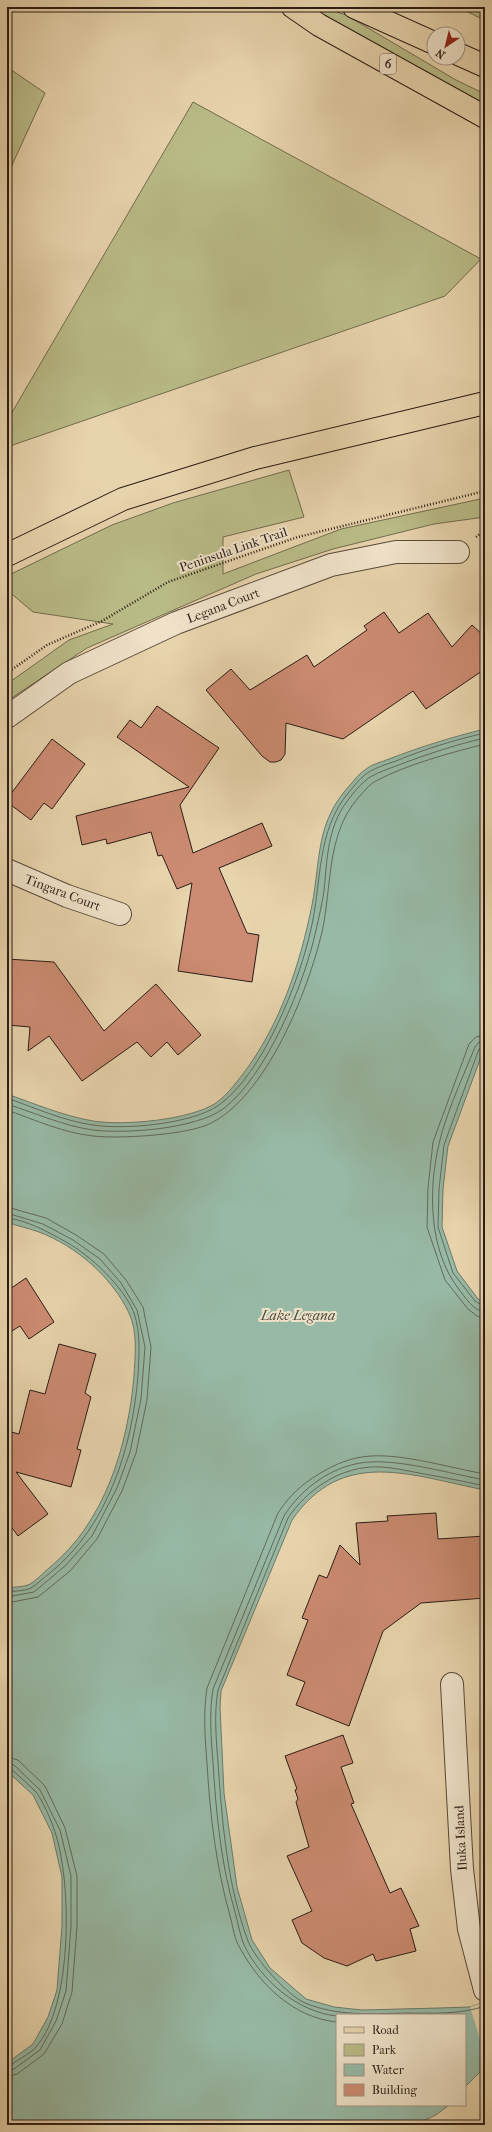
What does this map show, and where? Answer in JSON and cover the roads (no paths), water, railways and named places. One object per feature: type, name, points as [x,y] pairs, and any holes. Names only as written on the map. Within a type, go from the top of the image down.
[{"type":"main road","name":"6","points":[[293,7],[319,25],[485,117]]},
{"type":"main road","points":[[354,7],[426,39]]},
{"type":"main road","points":[[466,58],[485,66]]},
{"type":"main road","points":[[7,555],[123,499],[255,458],[485,402]]},
{"type":"street","name":"Legana Court","points":[[7,716],[69,674],[176,623],[331,565],[396,552],[458,552]]},
{"type":"street","name":"Tingara Court","points":[[7,870],[67,896],[120,914]]},
{"type":"street","name":"Iluka Island","points":[[452,1684],[462,1869],[469,1929],[485,1990]]},
{"type":"water","name":"Lake Legana","points":[[485,729],[485,1046],[448,1146],[443,1189],[442,1227],[457,1271],[478,1299],[485,1304],[485,1490],[431,1478],[380,1472],[356,1474],[333,1482],[312,1497],[292,1520],[221,1691],[220,1707],[224,1793],[237,1887],[252,1940],[270,1968],[306,1999],[334,2007],[362,2010],[470,2007],[485,2002],[485,2067],[466,2086],[466,2014],[336,2014],[336,2106],[448,2106],[436,2115],[414,2125],[7,2125],[7,2063],[33,2044],[48,2017],[57,1990],[62,1926],[62,1877],[52,1833],[33,1795],[7,1771],[7,1588],[28,1585],[39,1577],[68,1550],[85,1529],[99,1506],[110,1481],[126,1429],[134,1376],[135,1336],[132,1320],[122,1300],[103,1275],[92,1264],[53,1238],[7,1222],[7,1094],[71,1116],[93,1121],[122,1123],[156,1120],[190,1114],[205,1109],[216,1103],[234,1085],[256,1055],[268,1035],[287,994],[295,972],[312,905],[321,842],[331,812],[339,798],[358,776],[371,766],[424,746]]}]
